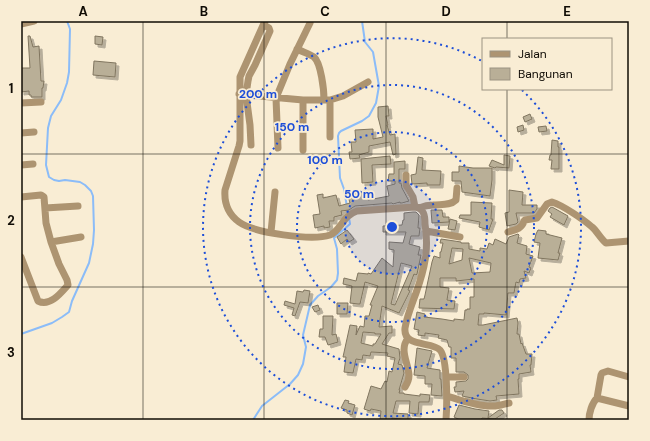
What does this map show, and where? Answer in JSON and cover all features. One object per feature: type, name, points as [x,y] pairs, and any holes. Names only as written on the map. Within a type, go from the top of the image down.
[{"type":"street","points":[[21,24],[34,21]]},
{"type":"street","points":[[251,145],[250,125],[242,95],[240,77],[264,23]]},
{"type":"street","points":[[278,148],[276,98],[310,23]]},
{"type":"street","points":[[297,49],[313,56],[317,61],[327,100],[330,137]]},
{"type":"street","points":[[242,95],[303,100],[327,100],[343,96],[368,82]]},
{"type":"street","points":[[242,95],[239,146],[224,197],[229,212],[239,222],[246,226],[301,237],[322,237],[333,234],[345,218],[353,212],[362,210],[417,208],[453,203],[456,200],[457,188]]},
{"type":"street","points":[[303,100],[303,150]]},
{"type":"street","points":[[21,103],[41,102]]},
{"type":"street","points":[[21,133],[34,132]]},
{"type":"street","points":[[21,165],[33,164]]},
{"type":"street","points":[[406,175],[406,185],[417,208],[424,214],[427,244],[419,286],[405,327],[406,334],[408,338],[413,341],[441,351],[444,357],[447,396],[446,420]]},
{"type":"street","points":[[271,232],[275,192]]},
{"type":"street","points":[[21,197],[42,195],[44,197],[46,223],[51,242],[68,285],[57,296],[46,303],[38,301],[23,272],[21,258]]},
{"type":"street","points":[[508,232],[520,228],[525,220],[537,218],[548,204],[552,202],[592,226],[606,243],[629,241]]},
{"type":"street","points":[[45,208],[78,206]]},
{"type":"street","points":[[426,231],[460,236]]},
{"type":"street","points":[[51,242],[81,237]]},
{"type":"street","points":[[405,388],[409,375],[404,348],[405,342],[408,338]]},
{"type":"street","points":[[589,420],[594,401],[597,398],[602,373],[608,371],[629,377]]},
{"type":"street","points":[[446,377],[464,377]]},
{"type":"street","points":[[447,396],[470,403],[489,406],[509,403]]},
{"type":"street","points":[[597,398],[629,406]]},
{"type":"building","points":[[28,36],[30,36],[33,47],[39,46],[41,81],[44,81],[42,97],[31,97],[31,95],[29,95],[29,91],[21,92],[21,68],[30,68]]},
{"type":"building","points":[[95,36],[103,37],[102,45],[95,44]]},
{"type":"building","points":[[94,61],[116,63],[115,77],[93,75]]},
{"type":"building","points":[[388,106],[389,116],[386,116],[387,125],[390,135],[395,134],[396,154],[393,155],[390,142],[369,146],[369,152],[359,155],[360,158],[350,159],[349,152],[352,152],[351,142],[356,142],[355,130],[373,129],[373,139],[383,137],[378,117],[378,107]]},
{"type":"building","points":[[530,114],[532,119],[525,122],[523,117]]},
{"type":"building","points":[[523,125],[524,130],[518,132],[517,127]]},
{"type":"building","points":[[546,126],[547,131],[539,132],[538,127]]},
{"type":"building","points":[[552,140],[558,141],[559,169],[551,169],[552,160],[549,160],[551,155]]},
{"type":"building","points":[[504,155],[510,156],[509,168],[495,168],[489,166],[492,160],[504,165]]},
{"type":"building","points":[[390,156],[391,164],[372,165],[373,182],[362,183],[361,159]]},
{"type":"building","points":[[418,157],[423,158],[422,170],[441,171],[440,185],[427,185],[427,183],[412,184],[411,175],[416,174]]},
{"type":"building","points":[[405,161],[405,169],[399,169],[399,183],[401,183],[409,201],[393,204],[355,206],[349,210],[341,211],[342,215],[334,217],[334,221],[329,221],[330,227],[324,228],[324,226],[315,228],[313,215],[320,214],[317,195],[323,194],[323,198],[336,195],[339,206],[350,203],[348,196],[365,191],[368,200],[389,196],[387,186],[395,184],[395,181],[388,181],[389,174],[394,174],[394,162]]},
{"type":"building","points":[[459,166],[492,168],[490,196],[462,192],[461,181],[452,181],[452,172],[459,172]]},
{"type":"building","points":[[509,190],[523,192],[522,205],[537,205],[537,209],[534,213],[516,213],[518,222],[507,226],[505,213],[509,212]]},
{"type":"building","points":[[471,202],[492,203],[491,219],[493,219],[489,230],[479,227],[480,222],[459,218],[460,215],[471,215]]},
{"type":"building","points":[[552,207],[568,216],[564,225],[550,217],[552,214],[548,211]]},
{"type":"building","points":[[431,210],[442,210],[443,217],[449,217],[449,222],[432,223]]},
{"type":"building","points":[[416,212],[419,215],[419,236],[411,236],[409,244],[420,247],[418,255],[421,255],[417,274],[414,274],[408,290],[410,291],[399,313],[382,306],[379,327],[392,326],[392,333],[389,333],[382,344],[399,349],[400,358],[398,364],[402,365],[404,373],[399,393],[420,396],[420,394],[430,395],[429,402],[419,402],[418,414],[409,413],[410,401],[396,401],[393,413],[408,414],[408,420],[392,418],[392,420],[380,420],[381,411],[371,409],[370,411],[364,409],[371,386],[381,389],[385,381],[387,382],[389,371],[392,372],[395,358],[387,356],[388,353],[371,352],[370,356],[363,355],[362,360],[356,359],[353,373],[344,372],[346,357],[343,357],[350,325],[357,326],[356,335],[360,326],[364,327],[365,316],[369,316],[372,305],[370,305],[378,286],[365,282],[360,304],[358,304],[350,303],[352,286],[343,284],[344,278],[356,281],[358,273],[371,274],[382,258],[393,267],[394,250],[389,249],[389,242],[403,243],[406,232],[383,232],[383,226],[402,225],[404,213]],"holes":[[[401,263],[412,266],[395,305],[391,304]],[[363,332],[375,334],[381,334],[373,346],[361,343]]]},
{"type":"building","points":[[450,219],[457,221],[455,230],[448,229]]},
{"type":"building","points":[[347,230],[354,239],[349,242],[347,239],[341,244],[337,237]]},
{"type":"building","points":[[538,230],[546,231],[546,234],[562,238],[558,253],[560,253],[558,260],[538,258],[540,243],[534,242]]},
{"type":"building","points":[[518,234],[517,243],[527,246],[526,254],[533,256],[529,267],[531,268],[529,273],[524,271],[526,278],[520,279],[519,283],[516,282],[514,293],[508,293],[506,315],[479,314],[478,325],[517,318],[517,334],[519,334],[521,344],[522,343],[526,354],[532,354],[530,365],[531,372],[519,374],[519,394],[496,396],[497,400],[490,401],[462,396],[464,391],[455,392],[454,387],[456,387],[456,382],[466,381],[468,379],[468,375],[464,372],[456,372],[456,358],[451,358],[451,347],[449,347],[447,340],[438,338],[439,335],[425,333],[425,336],[418,335],[419,330],[414,329],[417,312],[425,314],[424,317],[454,321],[454,319],[464,320],[465,310],[470,309],[470,297],[474,297],[474,279],[456,281],[456,278],[440,278],[440,287],[449,288],[447,300],[455,301],[454,309],[419,308],[420,299],[424,299],[434,256],[440,258],[443,243],[440,243],[441,239],[469,243],[469,249],[480,251],[480,248],[487,249],[489,243],[493,245],[495,239],[506,244],[509,237]],"holes":[[[452,248],[463,249],[462,260],[449,264]],[[469,258],[491,263],[490,272],[472,273]]]},
{"type":"building","points":[[304,290],[310,291],[308,303],[300,302],[295,316],[292,315],[294,308],[284,305],[285,301],[295,304],[297,291],[303,292]]},
{"type":"building","points":[[337,303],[348,303],[347,314],[337,314]]},
{"type":"building","points":[[318,305],[320,310],[315,312],[312,307]]},
{"type":"building","points":[[323,316],[333,316],[332,335],[336,334],[338,342],[328,345],[325,337],[319,337],[320,329],[323,329]]},
{"type":"building","points":[[417,348],[432,351],[427,368],[440,370],[442,396],[431,395],[432,384],[425,384],[425,376],[414,375]]},
{"type":"building","points":[[345,400],[349,401],[348,403],[355,405],[352,415],[347,413],[347,410],[341,408]]},
{"type":"building","points":[[459,405],[489,411],[488,418],[499,410],[502,410],[504,413],[495,419],[482,418],[481,420],[460,420],[454,417]]},
{"type":"waterway","points":[[21,334],[52,323],[69,312],[72,301],[89,263],[93,244],[93,196],[91,191],[80,182],[54,180],[49,177],[46,165],[48,128],[51,116],[61,100],[69,72],[70,29],[67,21]]},
{"type":"waterway","points":[[348,213],[344,189],[340,178],[338,136],[341,131],[369,116],[376,103],[379,86],[373,52],[365,42],[362,21]]},
{"type":"waterway","points":[[253,420],[262,406],[290,384],[298,375],[303,364],[306,347],[303,335],[310,305],[337,280],[337,249],[334,238],[350,224],[349,218]]}]
